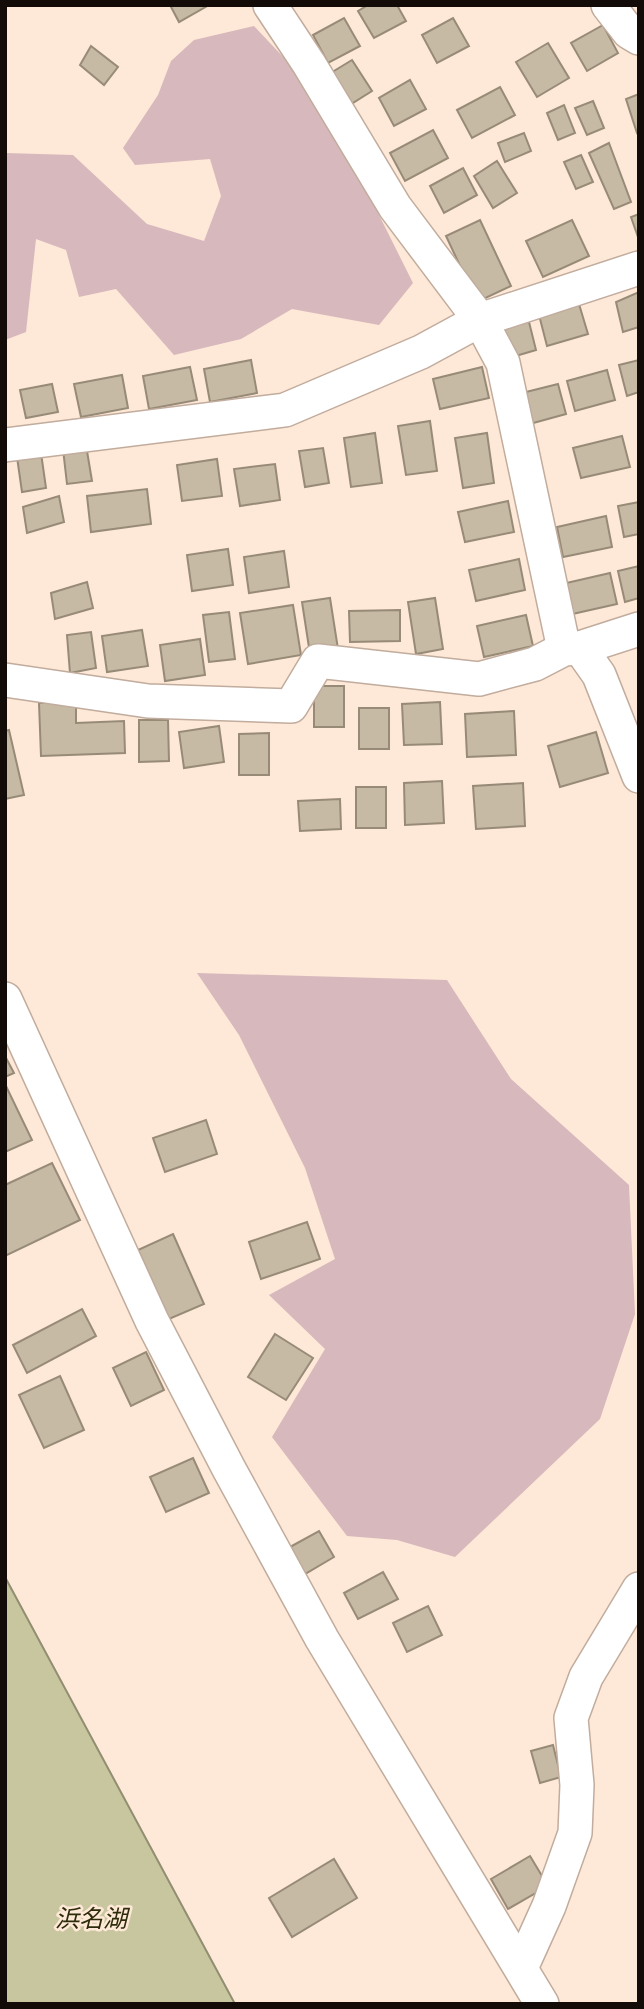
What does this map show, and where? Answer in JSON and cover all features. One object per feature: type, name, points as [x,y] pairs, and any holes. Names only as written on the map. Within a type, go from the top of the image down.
[{"type":"street","points":[[270,5],[309,64],[395,207],[480,320],[503,363],[572,649],[599,675],[639,776]]},
{"type":"street","points":[[608,5],[629,32],[639,38]]},
{"type":"street","points":[[5,445],[285,410],[421,352],[480,320],[639,268]]},
{"type":"street","points":[[5,680],[148,701],[291,706],[318,661],[479,679],[535,664],[572,649],[639,629]]},
{"type":"street","points":[[5,999],[152,1321],[229,1468],[322,1639],[542,2004]]},
{"type":"street","points":[[521,1968],[549,1906],[575,1833],[577,1785],[571,1718],[586,1677],[639,1589]]},
{"type":"shaded area","points":[[254,26],[302,77],[354,165],[413,283],[379,325],[292,309],[241,339],[174,355],[116,289],[79,297],[66,250],[36,239],[26,332],[5,340],[5,153],[73,155],[147,224],[204,241],[221,196],[210,159],[135,165],[123,148],[158,95],[171,61],[194,40]]},
{"type":"shaded area","points":[[197,973],[447,980],[511,1079],[629,1185],[635,1314],[600,1419],[455,1557],[397,1540],[347,1536],[272,1437],[325,1349],[269,1295],[335,1259],[305,1168],[239,1035]]},
{"type":"water","name":"浜名湖","points":[[5,1577],[235,2004],[5,2004]]},
{"type":"building","points":[[170,5],[209,5],[179,22]]},
{"type":"building","points":[[368,5],[397,5],[406,21],[374,38],[358,11]]},
{"type":"building","points":[[344,18],[360,46],[328,63],[313,35]]},
{"type":"building","points":[[453,18],[469,46],[437,63],[422,35]]},
{"type":"building","points":[[603,25],[618,53],[587,71],[571,43]]},
{"type":"building","points":[[548,43],[569,78],[537,97],[516,62]]},
{"type":"building","points":[[91,46],[118,67],[104,85],[80,65]]},
{"type":"building","points":[[352,60],[372,91],[348,106],[329,74]]},
{"type":"building","points":[[410,80],[426,109],[394,126],[379,98]]},
{"type":"building","points":[[500,87],[515,115],[472,138],[457,110]]},
{"type":"building","points":[[639,94],[639,132],[637,133],[626,99]]},
{"type":"building","points":[[593,101],[604,128],[587,135],[575,108]]},
{"type":"building","points":[[564,105],[575,133],[558,140],[547,113]]},
{"type":"building","points":[[433,130],[448,158],[405,181],[390,153]]},
{"type":"building","points":[[524,133],[531,151],[505,162],[498,143]]},
{"type":"building","points":[[609,143],[631,202],[614,209],[589,153]]},
{"type":"building","points":[[581,155],[593,182],[576,189],[564,162]]},
{"type":"building","points":[[497,161],[517,193],[493,208],[474,176]]},
{"type":"building","points":[[463,168],[477,195],[444,213],[430,186]]},
{"type":"building","points":[[639,214],[639,240],[631,217]]},
{"type":"building","points":[[480,220],[511,286],[477,302],[446,236]]},
{"type":"building","points":[[572,220],[589,256],[543,277],[526,241]]},
{"type":"building","points":[[639,292],[639,327],[623,332],[616,302]]},
{"type":"building","points":[[579,304],[588,334],[547,346],[539,315]]},
{"type":"building","points":[[528,318],[536,350],[509,358],[501,328]]},
{"type":"building","points":[[251,360],[257,393],[210,402],[204,369]]},
{"type":"building","points":[[639,360],[639,392],[627,396],[619,365]]},
{"type":"building","points":[[190,367],[197,400],[149,409],[143,376]]},
{"type":"building","points":[[482,367],[489,398],[440,409],[433,379]]},
{"type":"building","points":[[607,370],[615,400],[575,411],[567,381]]},
{"type":"building","points":[[122,375],[128,408],[81,417],[74,384]]},
{"type":"building","points":[[52,384],[58,412],[26,418],[20,390]]},
{"type":"building","points":[[558,384],[566,414],[526,425],[518,394]]},
{"type":"building","points":[[430,421],[437,471],[406,475],[398,426]]},
{"type":"building","points":[[375,433],[382,483],[351,487],[344,438]]},
{"type":"building","points":[[487,433],[494,483],[463,488],[455,438]]},
{"type":"building","points":[[622,436],[630,467],[581,478],[573,448]]},
{"type":"building","points":[[86,445],[92,481],[67,484],[63,449]]},
{"type":"building","points":[[323,448],[329,483],[305,487],[299,451]]},
{"type":"building","points":[[41,453],[46,488],[22,492],[17,457]]},
{"type":"building","points":[[217,459],[222,496],[182,501],[177,465]]},
{"type":"building","points":[[275,464],[280,500],[240,506],[234,469]]},
{"type":"building","points":[[147,489],[151,524],[91,532],[87,496]]},
{"type":"building","points":[[59,496],[64,522],[27,533],[23,507]]},
{"type":"building","points":[[508,501],[514,532],[465,542],[458,512]]},
{"type":"building","points":[[639,502],[639,534],[624,537],[618,506]]},
{"type":"building","points":[[606,516],[612,547],[563,557],[557,527]]},
{"type":"building","points":[[228,549],[233,585],[192,591],[187,555]]},
{"type":"building","points":[[284,551],[289,587],[249,593],[244,557]]},
{"type":"building","points":[[519,559],[525,590],[476,601],[469,570]]},
{"type":"building","points":[[639,566],[639,598],[625,602],[618,571]]},
{"type":"building","points":[[610,573],[617,604],[568,615],[562,584]]},
{"type":"building","points":[[87,582],[93,608],[55,619],[51,593]]},
{"type":"building","points":[[330,598],[338,649],[310,654],[302,602]]},
{"type":"building","points":[[435,598],[443,649],[416,654],[408,602]]},
{"type":"building","points":[[293,605],[301,655],[248,664],[240,613]]},
{"type":"building","points":[[400,610],[400,641],[350,642],[349,611]]},
{"type":"building","points":[[229,612],[235,659],[209,662],[203,615]]},
{"type":"building","points":[[526,615],[533,646],[484,657],[477,626]]},
{"type":"building","points":[[142,630],[148,666],[107,672],[102,636]]},
{"type":"building","points":[[91,632],[96,668],[70,673],[67,635]]},
{"type":"building","points":[[200,639],[205,675],[165,681],[160,645]]},
{"type":"building","points":[[314,686],[344,686],[344,727],[314,727]]},
{"type":"building","points":[[76,702],[76,723],[124,721],[125,753],[41,756],[39,703]]},
{"type":"building","points":[[440,702],[442,744],[404,745],[402,704]]},
{"type":"building","points":[[359,708],[389,708],[389,749],[359,749]]},
{"type":"building","points":[[514,711],[516,755],[467,757],[465,714]]},
{"type":"building","points":[[139,720],[168,720],[169,761],[139,762]]},
{"type":"building","points":[[219,726],[224,762],[184,768],[179,732]]},
{"type":"building","points":[[9,730],[24,795],[5,799],[5,731]]},
{"type":"building","points":[[596,732],[608,773],[560,787],[548,746]]},
{"type":"building","points":[[269,733],[269,775],[239,775],[239,734]]},
{"type":"building","points":[[442,781],[444,823],[405,825],[404,783]]},
{"type":"building","points":[[523,783],[525,826],[476,829],[473,786]]},
{"type":"building","points":[[356,787],[386,787],[386,828],[356,828]]},
{"type":"building","points":[[340,799],[341,829],[300,831],[298,801]]},
{"type":"building","points":[[5,1056],[14,1073],[5,1077]]},
{"type":"building","points":[[5,1084],[32,1140],[5,1152]]},
{"type":"building","points":[[206,1120],[217,1154],[165,1172],[153,1138]]},
{"type":"building","points":[[52,1163],[80,1220],[5,1256],[5,1185]]},
{"type":"building","points":[[307,1222],[320,1259],[261,1279],[249,1242]]},
{"type":"building","points":[[173,1234],[204,1304],[169,1319],[138,1250]]},
{"type":"building","points":[[82,1309],[96,1336],[27,1373],[13,1345]]},
{"type":"building","points":[[275,1334],[313,1358],[286,1400],[248,1377]]},
{"type":"building","points":[[146,1352],[164,1390],[131,1406],[113,1368]]},
{"type":"building","points":[[60,1376],[84,1430],[44,1448],[19,1395]]},
{"type":"building","points":[[193,1458],[209,1493],[166,1512],[150,1477]]},
{"type":"building","points":[[319,1531],[334,1557],[305,1574],[290,1547]]},
{"type":"building","points":[[383,1572],[398,1599],[358,1619],[344,1593]]},
{"type":"building","points":[[428,1606],[442,1635],[407,1652],[393,1623]]},
{"type":"building","points":[[553,1745],[561,1777],[540,1783],[531,1751]]},
{"type":"building","points":[[530,1856],[548,1886],[508,1909],[491,1879]]},
{"type":"building","points":[[334,1859],[357,1898],[292,1937],[269,1898]]}]
